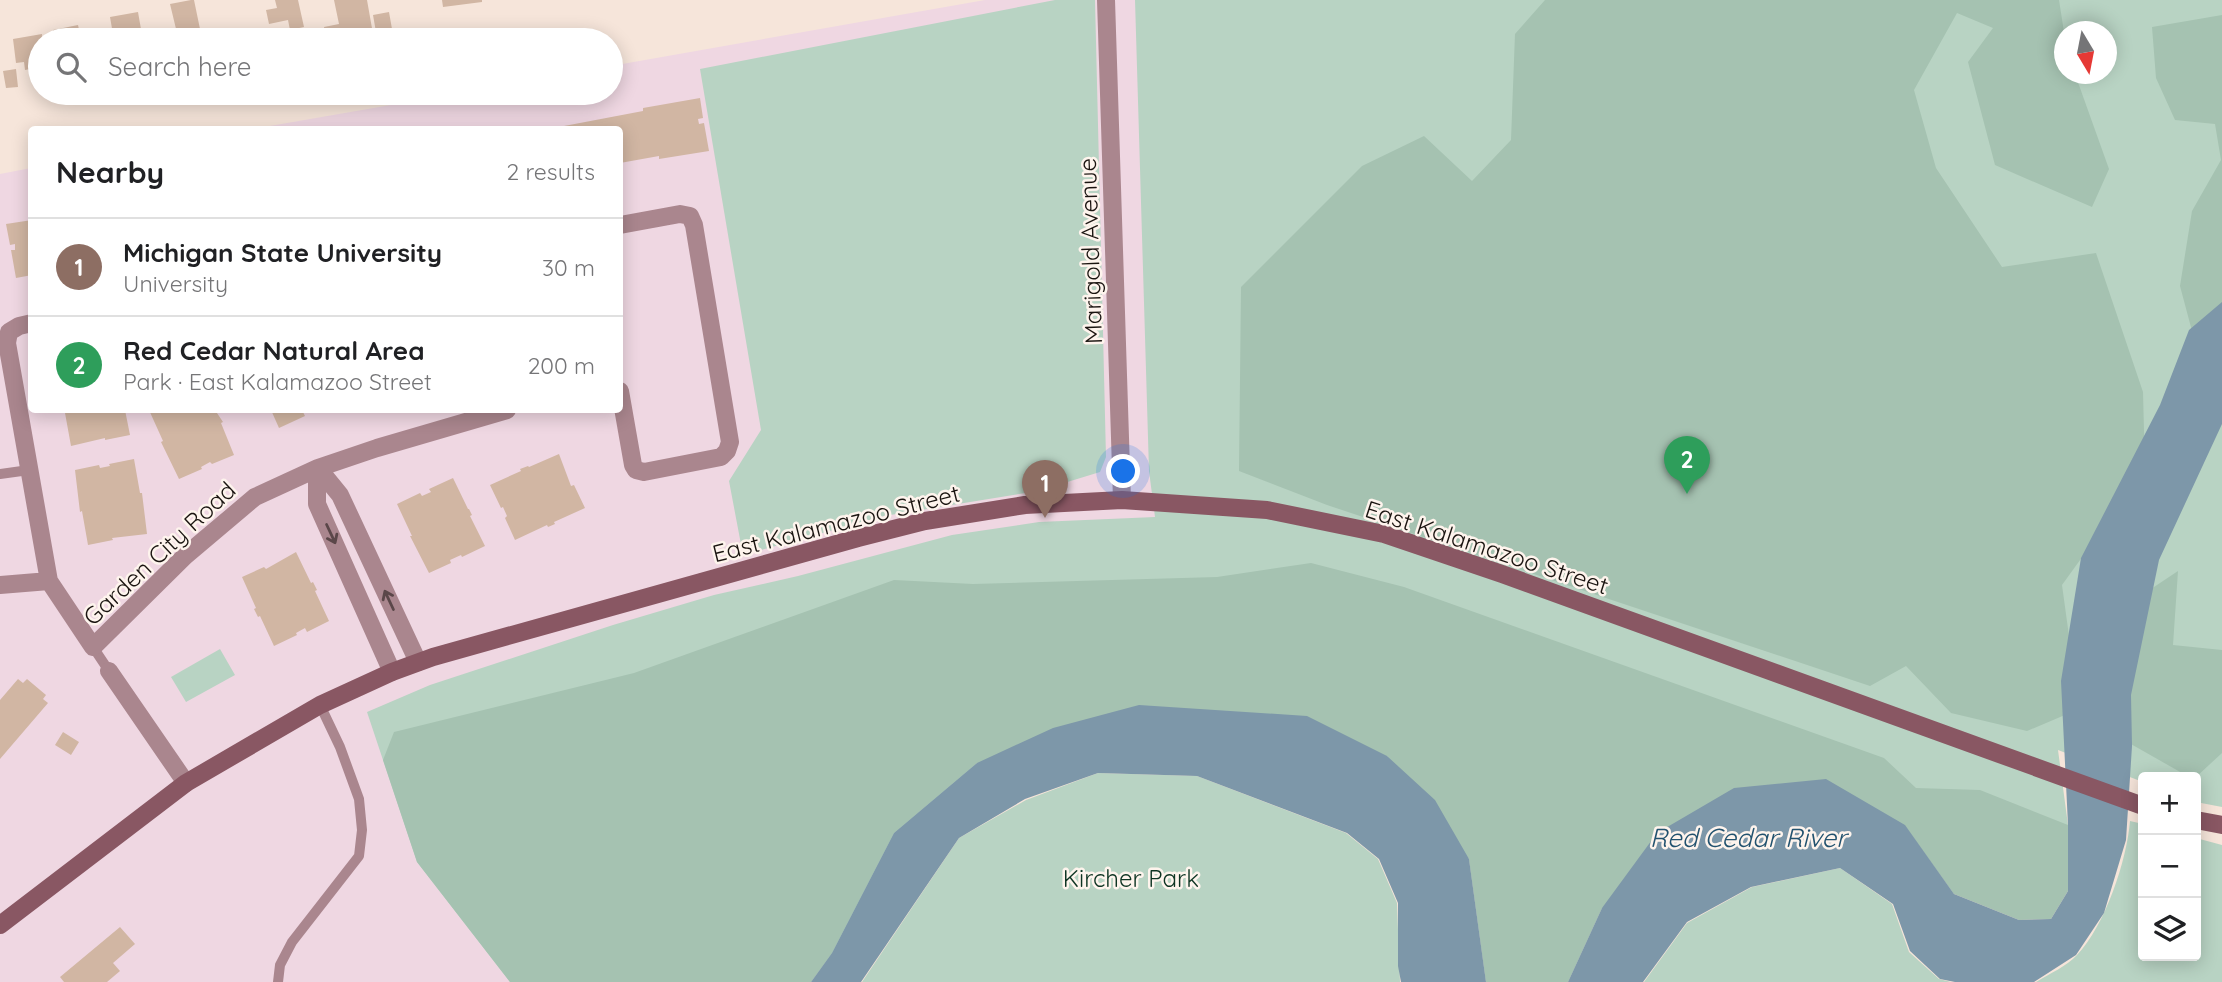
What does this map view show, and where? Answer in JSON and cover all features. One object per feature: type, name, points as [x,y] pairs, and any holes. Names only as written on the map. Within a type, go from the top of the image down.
[{"type":"street","name":"Marigold Avenue","points":[[1107,0],[1122,500]]},
{"type":"street","points":[[623,224],[680,214],[690,216],[694,225],[730,442],[727,451],[721,457],[644,472],[636,470],[633,466],[623,408]]},
{"type":"street","name":"Garden City Road","points":[[28,324],[9,332],[7,343],[49,581],[93,647],[185,556],[255,497],[317,469],[377,448],[496,413]]},
{"type":"street","points":[[317,469],[340,495],[418,662]]},
{"type":"street","points":[[317,469],[317,504],[392,672]]},
{"type":"street","name":"East Kalamazoo Street","points":[[0,925],[186,783],[320,705],[392,672],[418,662],[858,538],[925,521],[1025,505],[1122,500],[1268,510],[1384,534],[1502,574],[2138,804]]},
{"type":"street","points":[[0,585],[49,581]]},
{"type":"street","points":[[109,671],[186,783]]},
{"type":"street","points":[[2201,821],[2222,825]]},
{"type":"lane","points":[[0,474],[29,470]]},
{"type":"lane","points":[[93,647],[109,671]]},
{"type":"lane","points":[[278,982],[280,965],[292,942],[359,856],[362,830],[359,799],[340,747],[320,705]]},
{"type":"shaded area","points":[[985,0],[2222,0],[1911,817],[1474,857],[1052,724],[804,982],[0,982],[0,174],[28,169],[28,413],[623,413],[623,126],[269,126],[391,105],[623,105],[623,64]]},
{"type":"green space","points":[[1055,0],[1095,0],[1106,457],[1100,472],[1038,491],[884,516],[743,555],[729,481],[761,430],[700,69]]},
{"type":"green space","points":[[1135,0],[2222,0],[2222,807],[2201,803],[2201,772],[2138,772],[2138,780],[2058,750],[2068,825],[2068,891],[1954,894],[1905,826],[1602,908],[1568,982],[1486,982],[1469,859],[1387,756],[977,763],[811,982],[510,982],[417,862],[367,712],[430,685],[613,625],[714,595],[798,576],[952,535],[1039,522],[1155,517],[1149,471]]},
{"type":"green space","points":[[1545,0],[2059,0],[2062,21],[2054,21],[2054,84],[2079,84],[2109,169],[2092,207],[1995,165],[1968,62],[1993,28],[1957,13],[1914,90],[1936,168],[2002,267],[2096,253],[2143,392],[2145,470],[2062,585],[2079,709],[2027,731],[1951,713],[1906,666],[1870,686],[1327,505],[1239,471],[1241,287],[1362,166],[1424,136],[1472,181],[1511,140],[1515,34]]},
{"type":"green space","points":[[2222,15],[2222,322],[2196,346],[2180,286],[2192,211],[2221,160],[2215,124],[2175,120],[2156,78],[2152,27]]},
{"type":"green space","points":[[1311,563],[1404,587],[1884,758],[1916,788],[1980,790],[2068,825],[2068,891],[2051,919],[2019,920],[1954,894],[1905,826],[1602,908],[1568,982],[1486,982],[1469,859],[1387,756],[977,763],[894,833],[832,953],[811,982],[510,982],[417,862],[383,760],[394,732],[634,673],[894,580],[973,584],[1217,577]]},
{"type":"green space","points":[[2178,571],[2173,645],[2222,650],[2222,753],[2201,772],[2180,772],[2108,731],[2136,599]]},
{"type":"green space","points":[[220,649],[235,675],[186,702],[171,677]]},
{"type":"green space","name":"Kircher Park","points":[[1098,773],[1197,776],[1346,833],[1378,859],[1397,903],[1400,982],[862,982],[959,838],[1026,800]]},
{"type":"green space","points":[[2130,821],[2138,823],[2138,961],[2201,961],[2201,839],[2222,845],[2222,982],[2036,982],[2073,959],[2087,943],[2113,892]]},
{"type":"green space","points":[[1840,868],[1892,904],[1909,952],[1939,979],[1951,982],[1644,982],[1687,923],[1752,887]]},
{"type":"water","name":"Red Cedar River","points":[[2222,302],[2222,424],[2159,560],[2131,695],[2132,746],[2126,840],[2104,913],[2076,955],[2034,982],[1955,982],[1940,979],[1910,951],[1893,904],[1840,868],[1751,887],[1687,922],[1643,982],[1568,982],[1602,908],[1657,833],[1734,788],[1826,779],[1905,825],[1954,894],[2019,920],[2051,919],[2068,891],[2068,825],[2061,681],[2081,558],[2160,405],[2189,330]]},
{"type":"water","points":[[1139,705],[1307,716],[1387,756],[1435,800],[1469,859],[1486,982],[1401,982],[1398,966],[1398,903],[1379,859],[1347,833],[1197,776],[1098,773],[1025,799],[959,838],[861,982],[811,982],[832,953],[894,833],[977,763],[1053,728]]},
{"type":"building","points":[[194,0],[200,28],[176,28],[170,4]]},
{"type":"building","points":[[275,0],[298,0],[304,27],[290,28],[288,20],[269,24],[266,10],[277,8]]},
{"type":"building","points":[[334,0],[367,0],[372,28],[324,28],[339,24]]},
{"type":"building","points":[[442,0],[482,0],[482,2],[443,7]]},
{"type":"building","points":[[138,12],[141,28],[112,28],[110,17]]},
{"type":"building","points":[[389,12],[392,28],[375,28],[373,15]]},
{"type":"building","points":[[28,36],[28,69],[25,70],[24,62],[16,63],[13,39]]},
{"type":"building","points":[[16,69],[18,87],[6,88],[3,71]]},
{"type":"building","points":[[700,98],[703,118],[698,119],[699,124],[704,123],[709,151],[623,162],[623,126],[564,126],[643,111],[643,108]]},
{"type":"building","points":[[28,221],[28,276],[16,278],[11,250],[15,250],[15,244],[10,245],[6,224]]},
{"type":"building","points":[[65,413],[126,413],[130,435],[71,446]]},
{"type":"building","points":[[150,413],[217,413],[223,422],[221,423],[234,455],[212,464],[210,462],[201,467],[202,469],[179,479],[161,442],[163,441]]},
{"type":"building","points":[[272,413],[304,413],[305,416],[279,428]]},
{"type":"building","points":[[559,454],[571,486],[574,485],[585,508],[515,540],[503,507],[501,508],[490,485],[521,471],[520,469]]},
{"type":"building","points":[[134,459],[147,534],[112,538],[113,540],[88,545],[82,511],[80,512],[75,470],[99,465],[100,468]]},
{"type":"building","points":[[453,478],[485,546],[450,560],[451,563],[429,573],[397,504],[420,493],[422,496],[431,492],[429,489]]},
{"type":"building","points":[[296,552],[317,590],[315,591],[329,621],[307,632],[305,628],[274,646],[254,609],[256,608],[242,577],[264,567],[266,569]]},
{"type":"building","points":[[18,679],[23,683],[27,679],[46,695],[43,699],[48,703],[0,759],[0,700]]},
{"type":"building","points":[[63,732],[79,742],[71,755],[55,745]]},
{"type":"building","points":[[120,927],[135,944],[113,963],[120,971],[107,982],[64,982],[60,977]]},
{"type":"place","name":"Red Cedar Natural Area","points":[[1687,494]]},
{"type":"place","name":"Michigan State University","points":[[1045,518]]}]
